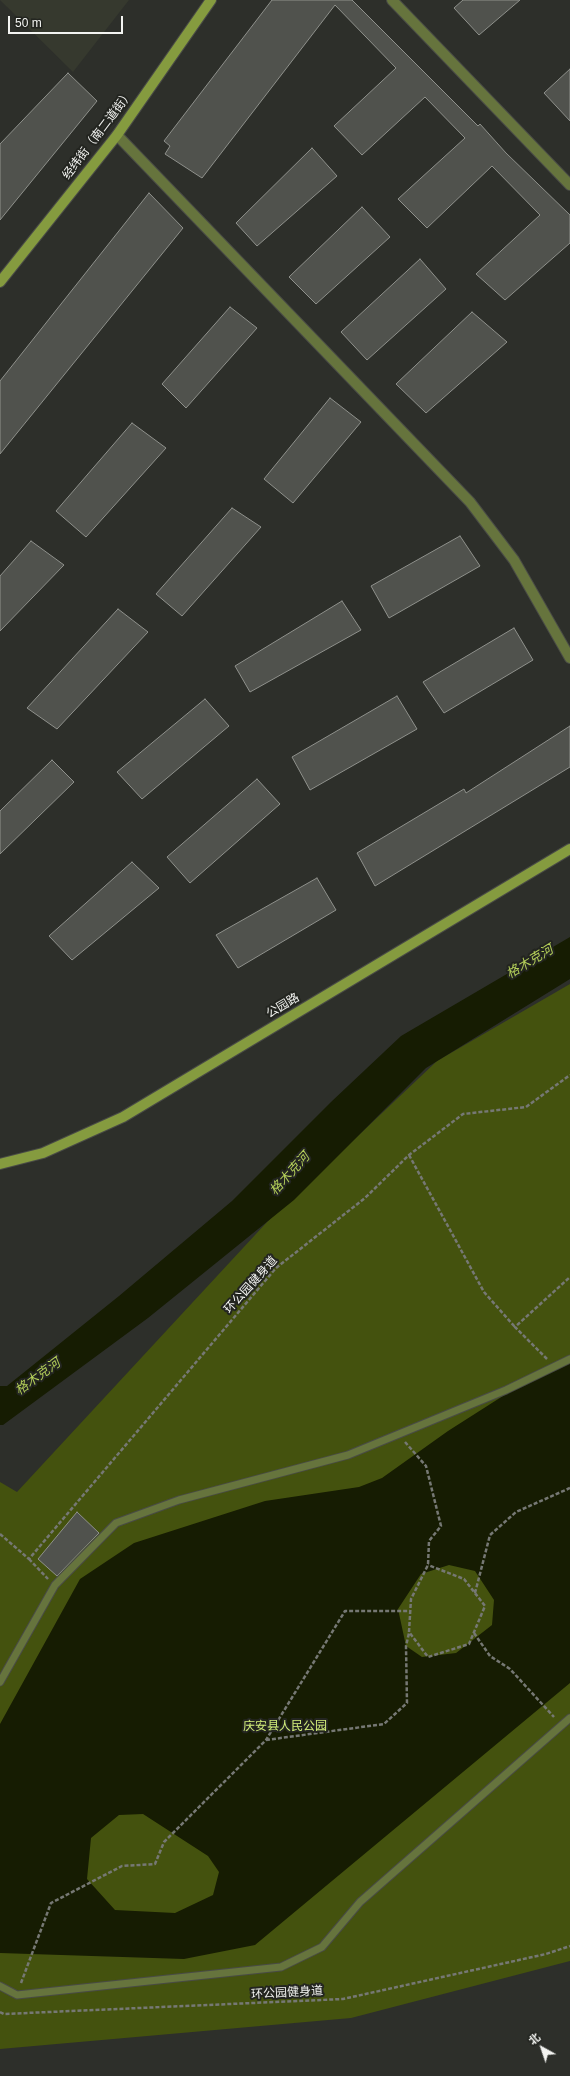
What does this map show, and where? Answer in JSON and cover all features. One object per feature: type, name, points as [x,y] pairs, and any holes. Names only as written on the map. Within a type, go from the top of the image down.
[{"type":"street","name":"经纬街（南二道街）","points":[[0,282],[117,135],[211,0]]},
{"type":"street","points":[[392,0],[570,185]]},
{"type":"street","points":[[117,135],[470,502],[514,560],[570,658]]},
{"type":"street","name":"公园路","points":[[0,1164],[43,1153],[123,1117],[570,849]]},
{"type":"lane","points":[[0,1682],[54,1585],[116,1523],[179,1500],[348,1455],[506,1390],[570,1359]]},
{"type":"lane","points":[[0,1986],[17,1995],[281,1967],[322,1948],[360,1902],[570,1718]]},
{"type":"path","name":"环公园健身道","points":[[29,1559],[276,1268],[365,1198],[409,1155],[463,1114],[526,1107],[570,1075]]},
{"type":"path","points":[[409,1155],[484,1292],[515,1327],[554,1367]]},
{"type":"path","points":[[515,1327],[570,1277]]},
{"type":"path","points":[[266,1740],[384,1724],[407,1704],[406,1646],[409,1632],[411,1599],[428,1565],[430,1540],[441,1526],[426,1466],[398,1434]]},
{"type":"path","points":[[475,1593],[490,1535],[516,1512],[570,1488]]},
{"type":"path","points":[[0,1534],[29,1559],[54,1585]]},
{"type":"path","points":[[409,1632],[428,1656],[469,1644],[485,1606],[464,1579],[428,1565]]},
{"type":"path","points":[[17,1995],[51,1903],[122,1866],[155,1864],[164,1842],[266,1740],[345,1611],[410,1612]]},
{"type":"path","points":[[473,1633],[490,1656],[510,1669],[562,1725]]},
{"type":"path","name":"环公园健身道","points":[[0,2012],[4,2014],[342,1999],[546,1954],[570,1946]]},
{"type":"shaded area","points":[[0,0],[129,0],[73,72]]},
{"type":"green space","name":"庆安县人民公园","points":[[570,984],[570,1961],[351,2018],[0,2049],[0,1482],[17,1492],[268,1221],[437,1061]]},
{"type":"water","name":"格木克河","points":[[570,937],[570,979],[426,1068],[294,1200],[148,1318],[3,1425],[0,1425],[0,1386],[7,1386],[119,1296],[232,1201],[331,1102],[401,1036]]},
{"type":"water","points":[[570,1363],[570,1683],[255,1945],[184,1959],[0,1953],[0,1724],[80,1579],[134,1543],[265,1501],[359,1487],[382,1478],[448,1431],[528,1380]],"holes":[[[449,1565],[475,1571],[494,1600],[492,1625],[456,1653],[422,1657],[406,1646],[398,1609],[421,1574]],[[143,1814],[208,1856],[219,1872],[213,1895],[175,1913],[115,1910],[87,1879],[91,1838],[119,1815]]]},
{"type":"building","points":[[272,0],[352,0],[478,126],[480,124],[506,153],[570,215],[570,243],[505,300],[476,274],[540,215],[492,166],[427,228],[398,199],[465,138],[425,97],[362,155],[334,126],[396,68],[335,5],[202,178],[165,154],[170,146],[164,141]]},
{"type":"building","points":[[463,0],[520,0],[479,35],[454,8]]},
{"type":"building","points":[[570,69],[570,121],[544,93]]},
{"type":"building","points":[[68,73],[97,101],[0,220],[0,144]]},
{"type":"building","points":[[312,148],[337,176],[257,246],[236,223]]},
{"type":"building","points":[[149,193],[183,228],[0,454],[0,381]]},
{"type":"building","points":[[362,207],[390,237],[316,304],[289,277]]},
{"type":"building","points":[[420,259],[446,289],[367,360],[341,332]]},
{"type":"building","points":[[230,307],[257,328],[186,408],[162,384]]},
{"type":"building","points":[[472,312],[507,342],[426,413],[396,384]]},
{"type":"building","points":[[330,398],[361,422],[293,503],[264,479]]},
{"type":"building","points":[[132,423],[166,448],[86,537],[56,511]]},
{"type":"building","points":[[232,508],[261,527],[182,616],[156,594]]},
{"type":"building","points":[[460,536],[480,566],[389,618],[371,586]]},
{"type":"building","points":[[31,541],[64,565],[0,631],[0,576]]},
{"type":"building","points":[[342,601],[361,630],[250,692],[235,666]]},
{"type":"building","points":[[118,609],[148,632],[57,729],[27,708]]},
{"type":"building","points":[[514,628],[533,660],[444,713],[423,682]]},
{"type":"building","points":[[397,696],[417,729],[310,790],[292,757]]},
{"type":"building","points":[[205,699],[229,726],[142,799],[117,772]]},
{"type":"building","points":[[570,726],[570,767],[375,886],[357,853],[464,789],[466,793]]},
{"type":"building","points":[[52,760],[74,782],[0,854],[0,811]]},
{"type":"building","points":[[257,779],[280,804],[190,883],[167,857]]},
{"type":"building","points":[[132,862],[159,888],[72,960],[49,936]]},
{"type":"building","points":[[317,878],[336,910],[238,968],[216,935]]},
{"type":"building","points":[[77,1512],[99,1533],[57,1576],[38,1559]]}]
